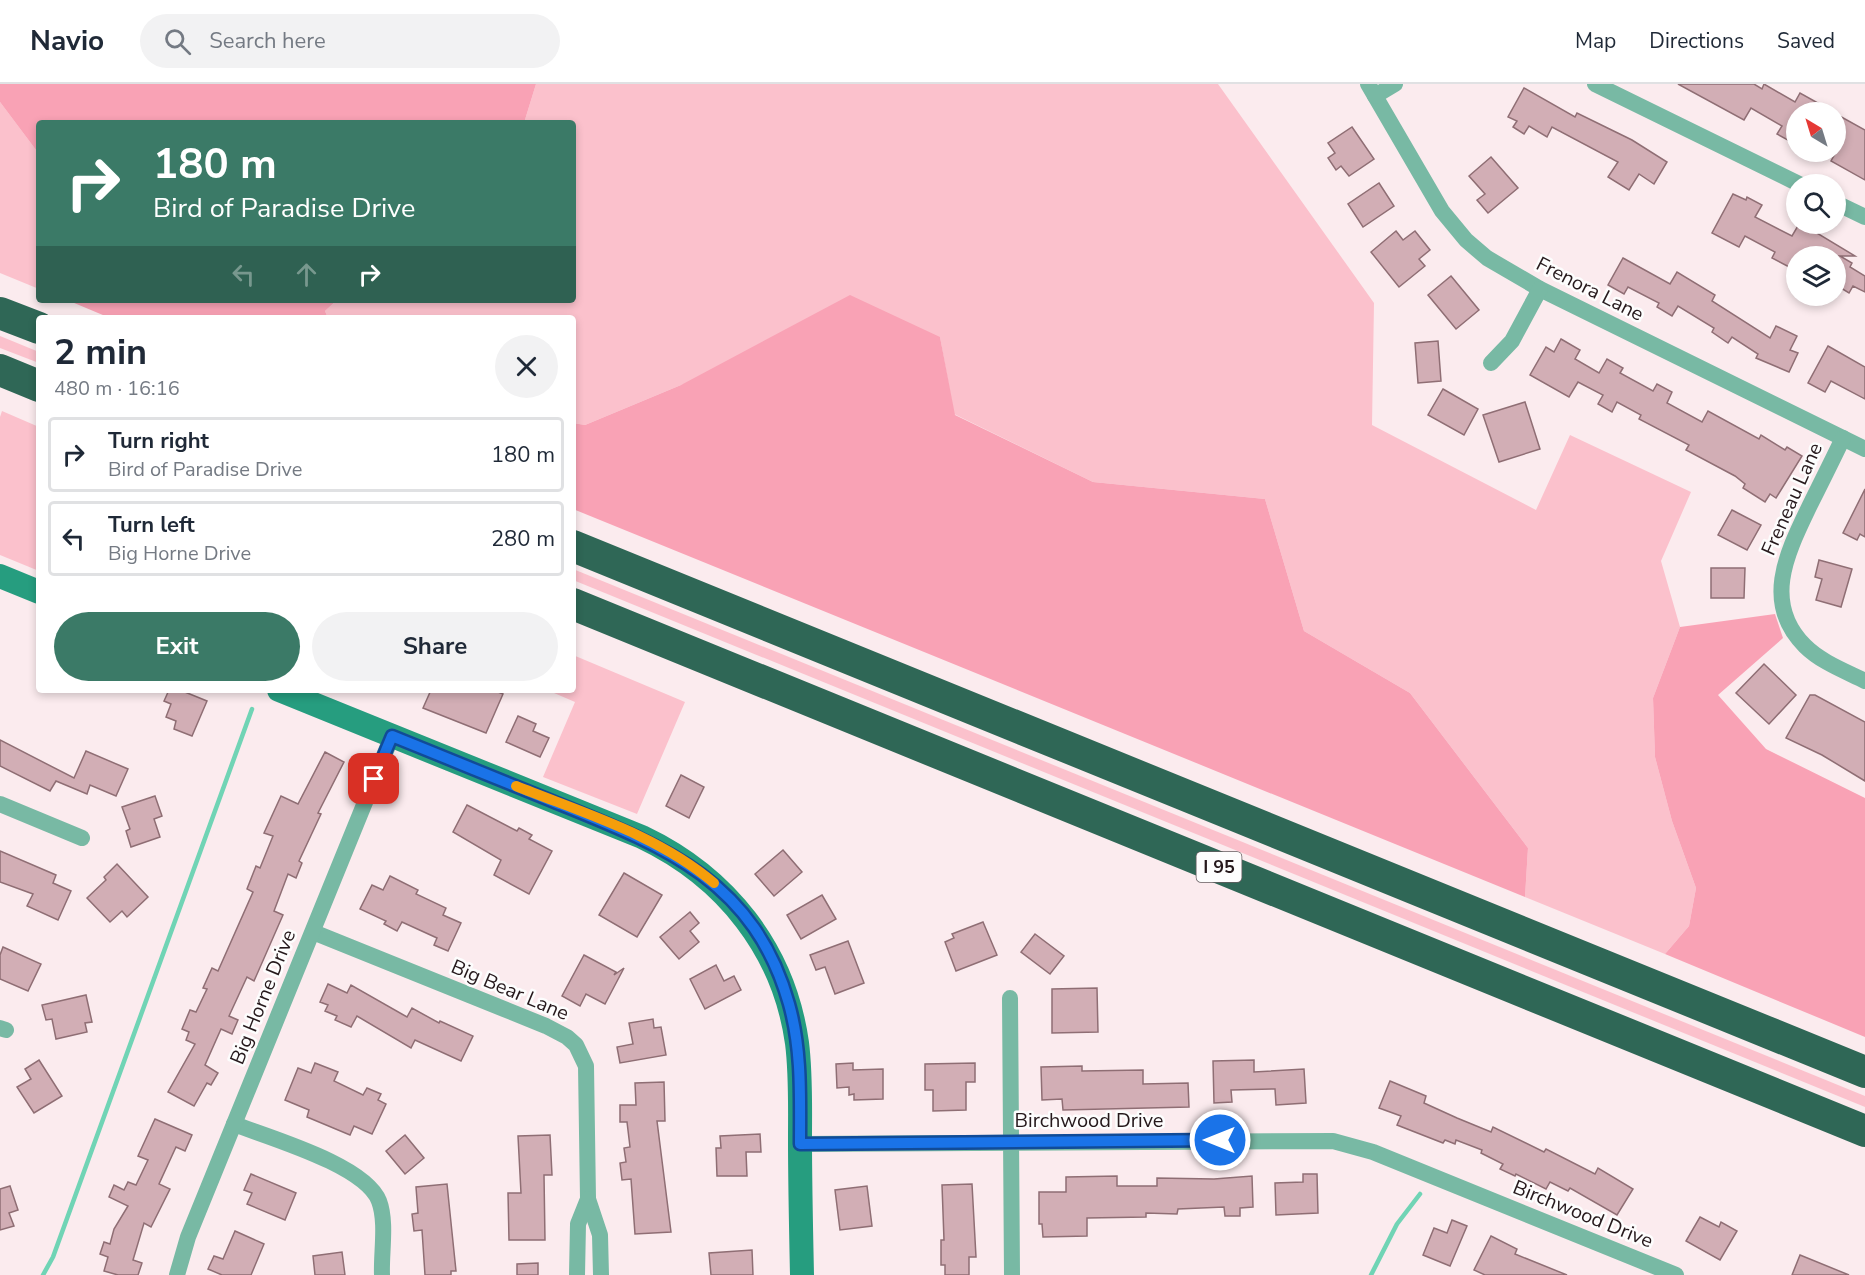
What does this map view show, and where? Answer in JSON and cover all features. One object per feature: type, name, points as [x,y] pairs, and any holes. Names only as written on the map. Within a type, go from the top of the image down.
[{"type":"highway","points":[[0,312],[36,327]]},
{"type":"highway","points":[[0,370],[36,385]]},
{"type":"highway","points":[[576,547],[1865,1072]]},
{"type":"highway","name":"I 95","points":[[576,605],[1865,1131]]},
{"type":"street","points":[[1372,90],[1395,84]]},
{"type":"street","points":[[1595,84],[1786,178]]},
{"type":"street","name":"Frenora Lane","points":[[1372,90],[1436,201],[1461,233],[1487,258],[1540,289],[1865,449]]},
{"type":"street","points":[[1846,207],[1865,217]]},
{"type":"street","points":[[1491,363],[1512,341],[1540,289]]},
{"type":"street","name":"Freneau Lane","points":[[1843,438],[1786,556],[1782,596],[1792,628],[1805,646],[1824,660],[1865,681]]},
{"type":"street","points":[[0,576],[36,591]]},
{"type":"street","points":[[286,693],[642,837],[687,862],[721,890],[760,939],[778,972],[787,997],[799,1056],[802,1275]]},
{"type":"street","name":"Big Horne Drive","points":[[177,1275],[188,1237],[392,736]]},
{"type":"street","points":[[0,804],[82,838]]},
{"type":"street","name":"Big Bear Lane","points":[[313,932],[546,1026],[567,1037],[576,1045],[585,1060],[587,1072],[588,1199],[600,1235],[601,1275]]},
{"type":"street","points":[[1010,998],[1012,1275]]},
{"type":"street","points":[[234,1124],[344,1167],[365,1181],[375,1193],[381,1207],[382,1275]]},
{"type":"street","name":"Birchwood Drive","points":[[800,1144],[1314,1140],[1342,1142],[1373,1152],[1676,1275]]},
{"type":"street","name":"Big Bear Lane","points":[[577,1275],[578,1224],[588,1199]]},
{"type":"shaded area","points":[[0,84],[536,84],[525,120],[36,120],[36,150],[0,102]]},
{"type":"shaded area","points":[[536,84],[1218,84],[1374,303],[1372,425],[1536,510],[1570,435],[1691,492],[1661,561],[1680,627],[1653,698],[1655,757],[1672,821],[1696,888],[1689,926],[1665,954],[1525,897],[1528,848],[1410,693],[1304,631],[1265,499],[1093,482],[954,414],[940,337],[681,385],[585,425],[576,424],[576,315],[327,315],[325,311],[334,303],[576,303],[576,120],[525,120]]},
{"type":"shaded area","points":[[0,102],[36,150],[36,288],[0,273]]},
{"type":"shaded area","points":[[850,295],[940,337],[955,415],[1093,482],[1265,499],[1304,631],[1410,693],[1528,848],[1525,897],[576,510],[576,424],[585,425],[681,385]]},
{"type":"shaded area","points":[[74,303],[334,303],[325,311],[327,315],[103,315]]},
{"type":"shaded area","points":[[0,336],[36,351],[36,362],[0,348]]},
{"type":"shaded area","points":[[2,411],[36,426],[36,570],[0,555],[0,417]]},
{"type":"shaded area","points":[[576,570],[1865,1096],[1865,1107],[576,581]]},
{"type":"shaded area","points":[[1775,614],[1783,638],[1718,695],[1766,749],[1865,798],[1865,1037],[1665,954],[1689,926],[1696,888],[1672,821],[1655,757],[1653,698],[1680,627]]},
{"type":"shaded area","points":[[576,656],[685,702],[637,814],[543,777],[575,702],[554,693],[576,693]]},
{"type":"building","points":[[1678,84],[1754,84],[1762,89],[1764,84],[1795,102],[1786,102],[1786,139],[1777,134],[1782,126],[1751,108],[1744,120]]},
{"type":"building","points":[[1524,88],[1575,117],[1577,113],[1632,140],[1667,162],[1654,184],[1639,174],[1629,190],[1608,177],[1618,162],[1552,127],[1547,137],[1529,126],[1524,134],[1513,127],[1517,121],[1508,117]]},
{"type":"building","points":[[1800,93],[1816,102],[1795,102]]},
{"type":"building","points":[[1846,120],[1865,130],[1865,180],[1833,162],[1846,162]]},
{"type":"building","points":[[1352,127],[1374,159],[1349,176],[1341,166],[1336,170],[1328,158],[1335,153],[1328,143]]},
{"type":"building","points":[[1491,157],[1518,188],[1488,213],[1477,200],[1485,194],[1469,176]]},
{"type":"building","points":[[1379,183],[1394,206],[1363,227],[1348,204]]},
{"type":"building","points":[[1733,194],[1746,200],[1747,197],[1762,205],[1755,217],[1786,234],[1792,236],[1793,234],[1819,234],[1838,246],[1786,246],[1786,265],[1772,258],[1775,252],[1745,236],[1739,247],[1712,233]]},
{"type":"building","points":[[1396,231],[1403,240],[1415,231],[1430,250],[1419,259],[1425,266],[1399,287],[1371,252]]},
{"type":"building","points":[[1846,251],[1855,256],[1846,256]]},
{"type":"building","points":[[1623,258],[1670,284],[1677,272],[1715,295],[1712,301],[1770,338],[1776,326],[1797,336],[1790,350],[1798,353],[1789,372],[1756,358],[1758,354],[1732,337],[1728,343],[1712,332],[1714,328],[1678,306],[1672,316],[1657,307],[1659,303],[1628,287],[1624,294],[1608,285]]},
{"type":"building","points":[[1846,260],[1852,263],[1850,267],[1865,276],[1865,292],[1853,286],[1849,293],[1846,291]]},
{"type":"building","points":[[1451,276],[1479,310],[1456,329],[1428,295]]},
{"type":"building","points":[[1561,339],[1580,350],[1575,359],[1599,373],[1607,359],[1623,368],[1620,373],[1653,391],[1657,384],[1672,392],[1667,403],[1702,422],[1708,411],[1759,439],[1761,435],[1785,450],[1787,447],[1802,456],[1776,498],[1770,494],[1765,502],[1743,488],[1745,484],[1735,476],[1686,450],[1689,445],[1639,419],[1641,415],[1617,402],[1612,412],[1598,404],[1603,395],[1578,382],[1569,397],[1530,375],[1546,347],[1554,352]]},
{"type":"building","points":[[1438,341],[1441,381],[1418,383],[1415,343]]},
{"type":"building","points":[[1828,346],[1865,367],[1865,399],[1831,381],[1825,392],[1808,383]]},
{"type":"building","points":[[1443,389],[1478,409],[1464,435],[1428,415]]},
{"type":"building","points":[[1525,402],[1540,449],[1499,462],[1483,415]]},
{"type":"building","points":[[1865,489],[1865,537],[1860,534],[1857,540],[1843,533]]},
{"type":"building","points":[[1732,510],[1761,525],[1747,550],[1718,535]]},
{"type":"building","points":[[1819,560],[1852,569],[1841,607],[1816,600],[1822,579],[1815,577]]},
{"type":"building","points":[[1711,568],[1745,568],[1744,598],[1711,598]]},
{"type":"building","points":[[1764,664],[1796,695],[1769,724],[1736,693]]},
{"type":"building","points":[[168,693],[187,693],[207,701],[192,736],[174,729],[176,721],[166,717],[171,704],[164,701]]},
{"type":"building","points":[[430,693],[503,694],[486,733],[423,708]]},
{"type":"building","points":[[1810,695],[1815,695],[1865,722],[1865,781],[1822,755],[1786,738]]},
{"type":"building","points":[[518,716],[536,724],[533,731],[549,738],[540,757],[506,742]]},
{"type":"building","points":[[0,740],[74,778],[86,751],[128,769],[116,796],[90,785],[87,794],[56,781],[50,791],[0,766]]},
{"type":"building","points":[[325,752],[344,762],[318,813],[321,814],[299,861],[302,863],[296,878],[288,874],[274,911],[283,915],[254,981],[247,977],[229,1016],[238,1020],[232,1034],[221,1029],[205,1065],[218,1073],[211,1085],[207,1083],[194,1106],[168,1092],[195,1044],[186,1040],[189,1032],[182,1029],[190,1010],[196,1012],[207,989],[203,988],[212,968],[218,971],[253,892],[247,889],[256,866],[260,868],[273,836],[264,833],[281,796],[298,804]]},
{"type":"building","points":[[681,775],[704,787],[689,818],[666,806]]},
{"type":"building","points":[[155,796],[162,816],[154,819],[160,837],[131,847],[126,831],[130,829],[122,807]]},
{"type":"building","points":[[467,805],[517,831],[519,828],[532,835],[529,839],[552,851],[529,894],[494,875],[501,860],[453,832]]},
{"type":"building","points":[[783,850],[802,872],[774,896],[755,874]]},
{"type":"building","points":[[0,851],[56,875],[53,883],[71,891],[58,920],[27,906],[33,894],[0,882]]},
{"type":"building","points":[[117,864],[148,897],[127,917],[122,911],[110,922],[87,898],[106,880],[104,877]]},
{"type":"building","points":[[624,873],[662,895],[637,937],[599,915]]},
{"type":"building","points":[[390,876],[418,890],[416,894],[446,908],[443,915],[461,923],[448,951],[434,945],[437,938],[402,922],[397,931],[384,924],[386,921],[360,909],[372,885],[383,890]]},
{"type":"building","points":[[822,895],[836,919],[801,939],[787,915]]},
{"type":"building","points":[[690,912],[699,923],[690,931],[699,942],[679,959],[660,937]]},
{"type":"building","points":[[983,922],[997,955],[956,971],[945,942],[954,938],[952,934]]},
{"type":"building","points":[[1035,934],[1064,956],[1050,974],[1021,952]]},
{"type":"building","points":[[848,941],[864,983],[835,994],[825,967],[816,970],[810,955]]},
{"type":"building","points":[[3,947],[41,964],[28,991],[0,979],[0,955]]},
{"type":"building","points":[[584,955],[616,972],[614,975],[624,968],[605,1004],[586,994],[580,1006],[562,996]]},
{"type":"building","points":[[716,965],[724,981],[734,976],[741,990],[705,1009],[690,979]]},
{"type":"building","points":[[328,984],[347,993],[351,985],[407,1017],[412,1008],[439,1023],[440,1021],[473,1036],[461,1061],[415,1040],[411,1048],[357,1016],[351,1027],[335,1020],[337,1016],[325,1011],[328,1005],[320,1002]]},
{"type":"building","points":[[1097,988],[1098,1032],[1052,1033],[1052,989]]},
{"type":"building","points":[[86,995],[92,1022],[85,1023],[87,1032],[56,1039],[52,1019],[46,1020],[42,1005]]},
{"type":"building","points":[[653,1019],[654,1028],[661,1027],[666,1055],[620,1063],[617,1047],[633,1044],[629,1023]]},
{"type":"building","points":[[39,1060],[62,1096],[34,1113],[17,1087],[31,1079],[25,1069]]},
{"type":"building","points":[[1254,1060],[1254,1072],[1304,1069],[1306,1103],[1276,1105],[1275,1089],[1231,1090],[1232,1102],[1214,1103],[1213,1061]]},
{"type":"building","points":[[315,1063],[338,1072],[334,1081],[363,1095],[367,1088],[381,1094],[378,1100],[386,1104],[372,1134],[354,1126],[350,1135],[307,1117],[309,1110],[285,1100],[298,1068],[311,1073]]},
{"type":"building","points":[[853,1063],[853,1070],[883,1069],[883,1099],[854,1100],[854,1094],[849,1095],[849,1087],[837,1088],[836,1064]]},
{"type":"building","points":[[975,1063],[975,1082],[966,1082],[966,1110],[933,1111],[933,1090],[925,1090],[925,1064]]},
{"type":"building","points":[[1082,1066],[1082,1071],[1143,1070],[1143,1084],[1188,1083],[1189,1107],[1063,1110],[1062,1099],[1042,1100],[1041,1067]]},
{"type":"building","points":[[1390,1081],[1426,1096],[1424,1103],[1457,1118],[1491,1132],[1493,1127],[1544,1152],[1546,1149],[1595,1174],[1598,1168],[1633,1189],[1617,1215],[1570,1188],[1568,1191],[1550,1182],[1546,1189],[1500,1169],[1503,1164],[1481,1153],[1482,1150],[1456,1140],[1455,1144],[1445,1140],[1443,1143],[1397,1125],[1401,1116],[1379,1108]]},
{"type":"building","points":[[664,1082],[665,1121],[657,1121],[671,1232],[635,1234],[631,1179],[622,1180],[620,1163],[626,1162],[624,1148],[630,1147],[627,1122],[620,1122],[620,1105],[636,1105],[635,1083]]},
{"type":"building","points":[[155,1119],[192,1135],[185,1151],[176,1147],[159,1184],[170,1189],[151,1227],[144,1223],[133,1260],[142,1263],[138,1275],[118,1275],[104,1271],[108,1257],[100,1254],[104,1242],[110,1244],[114,1229],[128,1206],[109,1197],[114,1185],[124,1190],[128,1182],[136,1185],[148,1160],[138,1156]]},
{"type":"building","points":[[760,1134],[761,1152],[746,1152],[747,1176],[717,1176],[716,1148],[721,1148],[720,1136]]},
{"type":"building","points":[[405,1135],[424,1158],[405,1174],[386,1151]]},
{"type":"building","points":[[550,1135],[552,1175],[544,1175],[545,1240],[509,1240],[508,1193],[521,1193],[518,1136]]},
{"type":"building","points":[[251,1174],[296,1193],[285,1220],[247,1204],[252,1193],[244,1190]]},
{"type":"building","points":[[1303,1174],[1317,1174],[1318,1213],[1276,1215],[1275,1183],[1303,1182]]},
{"type":"building","points":[[1117,1176],[1117,1186],[1157,1186],[1157,1178],[1214,1179],[1252,1176],[1253,1207],[1240,1208],[1240,1216],[1225,1216],[1224,1207],[1178,1209],[1177,1214],[1146,1213],[1146,1217],[1087,1218],[1087,1236],[1043,1237],[1042,1224],[1039,1224],[1039,1192],[1066,1192],[1066,1177]]},
{"type":"building","points":[[447,1184],[456,1271],[451,1271],[451,1275],[425,1275],[422,1230],[414,1231],[412,1214],[418,1213],[416,1187]]},
{"type":"building","points":[[972,1184],[976,1257],[969,1257],[969,1275],[945,1275],[945,1265],[941,1265],[941,1240],[944,1240],[942,1185]]},
{"type":"building","points":[[10,1186],[18,1210],[9,1213],[14,1226],[0,1230],[0,1189]]},
{"type":"building","points":[[867,1186],[872,1226],[840,1230],[835,1190]]},
{"type":"building","points":[[1700,1217],[1719,1227],[1721,1222],[1737,1231],[1720,1260],[1686,1241]]},
{"type":"building","points":[[1452,1220],[1467,1226],[1450,1266],[1423,1255],[1434,1228],[1447,1233]]},
{"type":"building","points":[[235,1231],[264,1244],[251,1275],[222,1275],[208,1269],[214,1256],[223,1259]]},
{"type":"building","points":[[1491,1236],[1517,1249],[1515,1254],[1567,1275],[1485,1275],[1474,1270]]},
{"type":"building","points":[[752,1250],[753,1275],[711,1275],[709,1253]]},
{"type":"building","points":[[342,1252],[345,1275],[315,1275],[313,1256]]},
{"type":"building","points":[[1800,1255],[1849,1275],[1792,1275]]},
{"type":"building","points":[[538,1263],[538,1275],[517,1275],[517,1264]]},
{"type":"waterway","points":[[43,1275],[53,1257],[252,709]]},
{"type":"waterway","points":[[1371,1275],[1397,1224],[1420,1194]]},
{"type":"slow traffic","points":[[516,786],[657,844],[687,862],[714,883]]},
{"type":"route","points":[[374,779],[392,736],[642,837],[687,862],[716,884],[750,923],[778,972],[790,1005],[799,1056],[800,1144],[1220,1140]]}]
